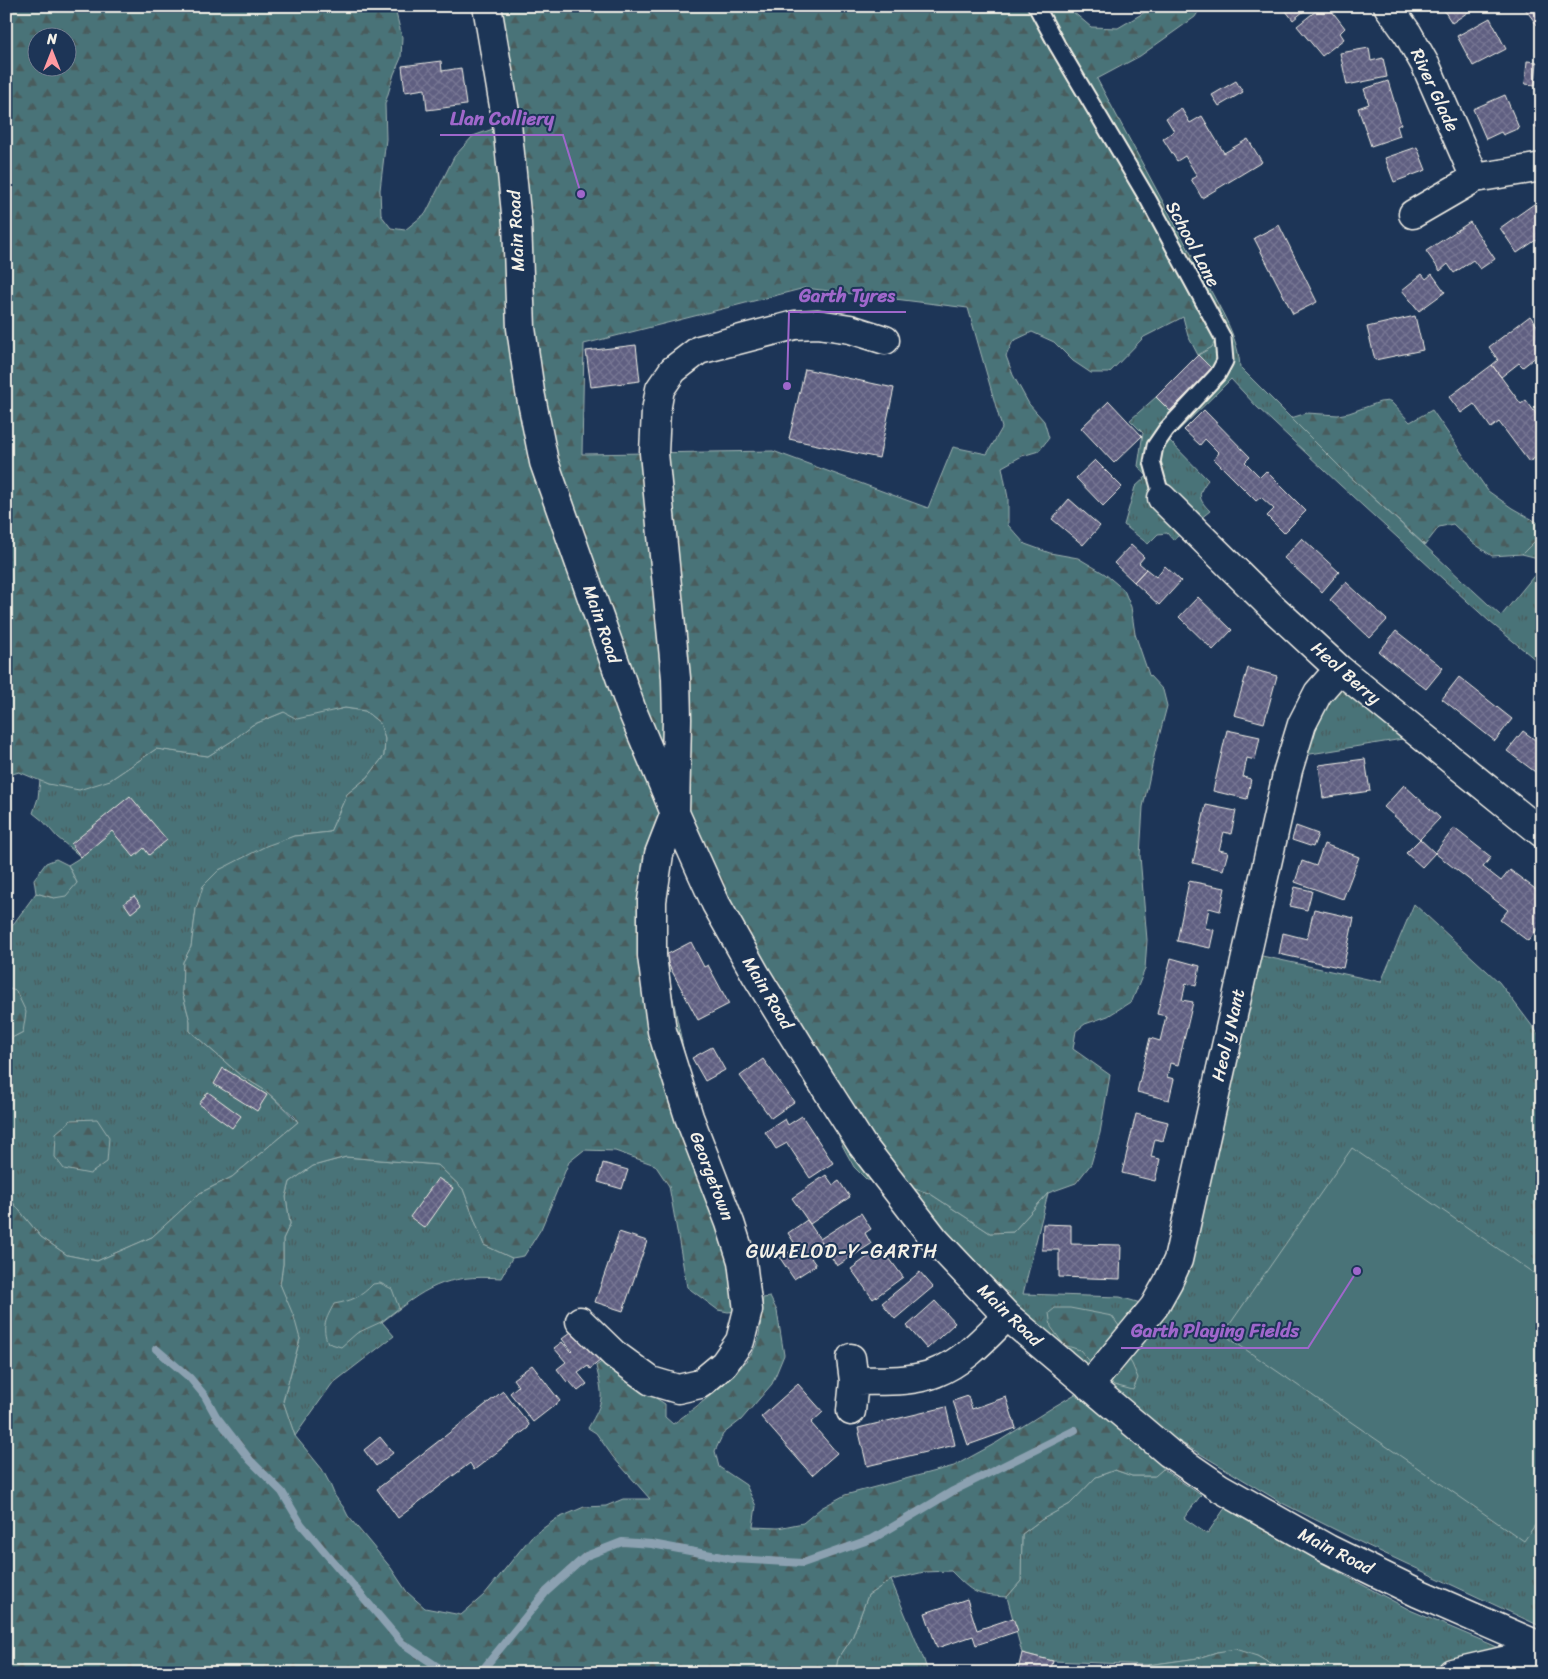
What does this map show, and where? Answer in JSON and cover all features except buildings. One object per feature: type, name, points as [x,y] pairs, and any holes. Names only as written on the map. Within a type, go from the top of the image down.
[{"type":"street","name":"Main Road","points":[[487,6],[508,124],[517,223],[521,328],[528,384],[544,462],[631,708],[675,813],[721,912],[808,1059],[862,1145],[935,1240],[1006,1316],[1169,1453],[1220,1488],[1328,1549],[1418,1593],[1542,1647]]},
{"type":"street","name":"River Glade","points":[[1391,7],[1426,66],[1475,178]]},
{"type":"street","points":[[1413,214],[1475,178],[1542,167]]},
{"type":"street","points":[[675,813],[676,678],[654,453],[656,411],[660,389],[673,370],[700,350],[795,325],[818,324],[850,329],[885,340]]},
{"type":"street","name":"Heol Berry","points":[[1162,498],[1272,608],[1339,669],[1542,833]]},
{"type":"street","name":"Heol y Nant","points":[[1089,1386],[1154,1307],[1178,1260],[1288,770],[1302,724],[1318,693],[1339,669]]},
{"type":"street","name":"Georgetown","points":[[580,1321],[614,1354],[651,1381],[678,1389],[700,1384],[724,1364],[740,1341],[748,1310],[742,1261],[730,1223],[689,1117],[662,1031],[652,956],[652,901],[659,854],[675,813]]},
{"type":"street","points":[[851,1411],[852,1370],[905,1379],[933,1374],[955,1363],[980,1343],[1006,1316]]},
{"type":"street","points":[[1452,1673],[1542,1652]]},
{"type":"lane","name":"School Lane","points":[[1036,6],[1056,45],[1149,201],[1223,338],[1225,361],[1218,374],[1166,430],[1155,446],[1152,462],[1162,498]]},
{"type":"green space","points":[[6,6],[387,6],[396,13],[402,37],[401,58],[385,104],[386,139],[380,190],[381,215],[391,228],[405,230],[426,213],[454,157],[473,136],[507,124],[487,6],[1066,6],[1091,27],[1118,28],[1145,12],[1149,6],[1202,6],[1195,17],[1140,56],[1097,79],[1219,306],[1219,332],[1212,347],[1198,355],[1188,336],[1183,317],[1144,337],[1109,373],[1091,373],[1073,361],[1054,342],[1032,332],[1013,341],[1006,356],[1013,375],[1029,404],[1044,421],[1049,438],[1039,451],[1022,456],[1002,467],[1008,498],[1008,525],[1025,544],[1050,553],[1078,558],[1105,574],[1124,590],[1131,607],[1135,634],[1149,675],[1163,690],[1167,706],[1143,807],[1140,856],[1147,940],[1145,969],[1132,1001],[1108,1016],[1085,1024],[1076,1031],[1073,1049],[1110,1075],[1100,1133],[1091,1164],[1076,1183],[1048,1193],[1013,1232],[990,1233],[929,1193],[890,1182],[867,1180],[854,1167],[841,1143],[818,1076],[676,814],[662,912],[671,989],[687,1067],[748,1310],[728,1312],[718,1310],[687,1287],[669,1186],[655,1165],[615,1151],[584,1150],[569,1162],[541,1229],[524,1256],[512,1258],[484,1245],[463,1189],[438,1165],[346,1157],[313,1166],[290,1182],[286,1197],[290,1224],[283,1239],[283,1264],[280,1284],[294,1317],[300,1339],[283,1401],[295,1436],[322,1469],[335,1496],[348,1516],[391,1568],[407,1592],[425,1608],[461,1615],[484,1595],[531,1537],[556,1519],[584,1507],[606,1506],[623,1499],[650,1499],[613,1457],[596,1433],[588,1428],[601,1398],[596,1366],[604,1360],[634,1384],[665,1404],[665,1417],[673,1424],[721,1386],[744,1363],[758,1340],[763,1298],[770,1297],[777,1311],[784,1355],[772,1384],[741,1420],[723,1434],[715,1451],[719,1467],[746,1485],[756,1506],[753,1527],[778,1528],[803,1523],[821,1508],[845,1495],[954,1466],[996,1443],[1089,1386],[1169,1453],[1163,1469],[1155,1476],[1132,1476],[1115,1470],[1096,1477],[1070,1504],[1041,1520],[1022,1534],[1021,1581],[1007,1597],[976,1592],[970,1589],[951,1571],[924,1572],[891,1580],[868,1595],[852,1638],[838,1659],[835,1673],[782,1673],[769,1664],[739,1673],[6,1673],[6,1194],[41,1237],[67,1255],[97,1261],[152,1237],[200,1193],[232,1177],[298,1122],[295,1117],[266,1091],[240,1075],[190,1031],[190,1021],[182,992],[183,962],[191,947],[196,909],[203,886],[219,870],[266,846],[294,836],[330,832],[347,794],[368,777],[384,756],[385,739],[380,723],[365,711],[345,708],[297,719],[284,712],[252,725],[232,741],[208,756],[156,749],[110,780],[79,790],[48,784],[19,772],[6,776]],"holes":[[[805,288],[968,308],[1002,428],[987,454],[953,447],[928,508],[773,451],[582,454],[584,344]]]},
{"type":"green space","points":[[1219,306],[1233,335],[1240,367],[1343,470],[1501,616],[1542,566],[1542,665],[1490,622],[1340,485],[1257,407],[1231,379],[1169,440],[1208,480],[1200,496],[1210,511],[1173,540],[1167,533],[1158,534],[1148,544],[1124,525],[1135,487],[1147,476],[1138,466],[1143,433],[1130,420],[1156,397],[1170,411],[1212,369],[1198,355],[1212,347],[1219,332]]},
{"type":"green space","points":[[1390,401],[1410,422],[1432,410],[1488,491],[1512,508],[1542,525],[1542,534],[1522,554],[1492,556],[1472,542],[1453,524],[1439,527],[1425,545],[1343,470],[1291,418],[1307,413],[1338,415],[1380,402]]},
{"type":"green space","points":[[1542,534],[1542,559],[1522,554]]},
{"type":"green space","points":[[1339,669],[1421,736],[1292,757]]},
{"type":"green space","points":[[345,708],[365,711],[380,723],[385,739],[384,756],[368,777],[347,794],[330,832],[294,836],[219,870],[196,909],[191,947],[183,962],[182,992],[190,1021],[190,1031],[240,1075],[266,1091],[298,1122],[232,1177],[200,1193],[152,1237],[97,1261],[67,1255],[41,1237],[6,1194],[6,1041],[23,1032],[16,991],[6,988],[6,934],[36,893],[54,898],[77,883],[68,865],[81,857],[33,813],[38,798],[40,780],[48,784],[110,780],[156,749],[208,756],[232,741],[252,725],[284,712],[322,712]]},
{"type":"green space","points":[[56,859],[68,865],[77,883],[66,896],[54,898],[36,893],[34,879],[46,863]]},
{"type":"green space","points":[[1414,904],[1499,982],[1542,1039],[1542,1627],[1362,1543],[1282,1503],[1167,1434],[994,1303],[1009,1293],[998,1287],[947,1233],[911,1188],[929,1193],[990,1233],[1013,1232],[1048,1193],[1023,1294],[1120,1297],[1154,1307],[1247,951],[1381,982]]},
{"type":"green space","points":[[6,988],[16,991],[26,1012],[23,1032],[6,1041]]},
{"type":"green space","points":[[97,1119],[109,1137],[107,1162],[90,1174],[64,1169],[55,1157],[56,1133],[71,1120]]},
{"type":"green space","points":[[1352,1148],[1542,1279],[1542,1515],[1524,1541],[1223,1334]]},
{"type":"green space","points":[[346,1157],[438,1165],[463,1189],[484,1245],[512,1258],[501,1278],[481,1277],[449,1281],[424,1292],[382,1322],[394,1336],[332,1384],[295,1436],[283,1402],[300,1339],[280,1284],[283,1264],[283,1239],[290,1224],[286,1197],[290,1182],[313,1166]]},
{"type":"green space","points":[[380,1283],[392,1289],[399,1308],[381,1322],[357,1333],[341,1347],[328,1343],[325,1323],[334,1304],[355,1298],[373,1284]]},
{"type":"green space","points":[[1055,1308],[1070,1308],[1112,1316],[1119,1326],[1121,1346],[1138,1378],[1133,1390],[1114,1385],[1100,1373],[1080,1350],[1064,1345],[1051,1327],[1049,1313]]},
{"type":"green space","points":[[1163,1469],[1201,1495],[1184,1518],[1207,1534],[1225,1508],[1410,1610],[1502,1649],[1405,1673],[1287,1673],[1257,1656],[1217,1652],[1198,1658],[1148,1665],[1053,1661],[1022,1653],[1007,1597],[1021,1581],[1022,1534],[1041,1520],[1070,1504],[1096,1477],[1115,1470],[1132,1476],[1154,1476]]},
{"type":"green space","points":[[891,1580],[928,1673],[835,1673],[838,1659],[852,1638],[868,1595]]},
{"type":"green space","points":[[1235,1649],[1257,1656],[1287,1673],[1149,1673],[1148,1665],[1198,1658]]},
{"type":"green space","points":[[769,1664],[782,1673],[739,1673],[741,1672]]},
{"type":"waterway","points":[[156,1349],[190,1378],[250,1460],[282,1492],[301,1524],[402,1643],[438,1667],[456,1673]]},
{"type":"waterway","points":[[480,1673],[546,1592],[586,1556],[622,1542],[652,1544],[733,1559],[803,1563],[874,1538],[953,1491],[1075,1430]]},
{"type":"place","name":"Llan Colliery","points":[[581,194]]},
{"type":"place","name":"Garth Tyres","points":[[787,386]]},
{"type":"place","name":"Garth Playing Fields","points":[[1357,1271]]},
{"type":"district","name":"GWAELOD-Y-GARTH","points":[[842,1251]]}]
